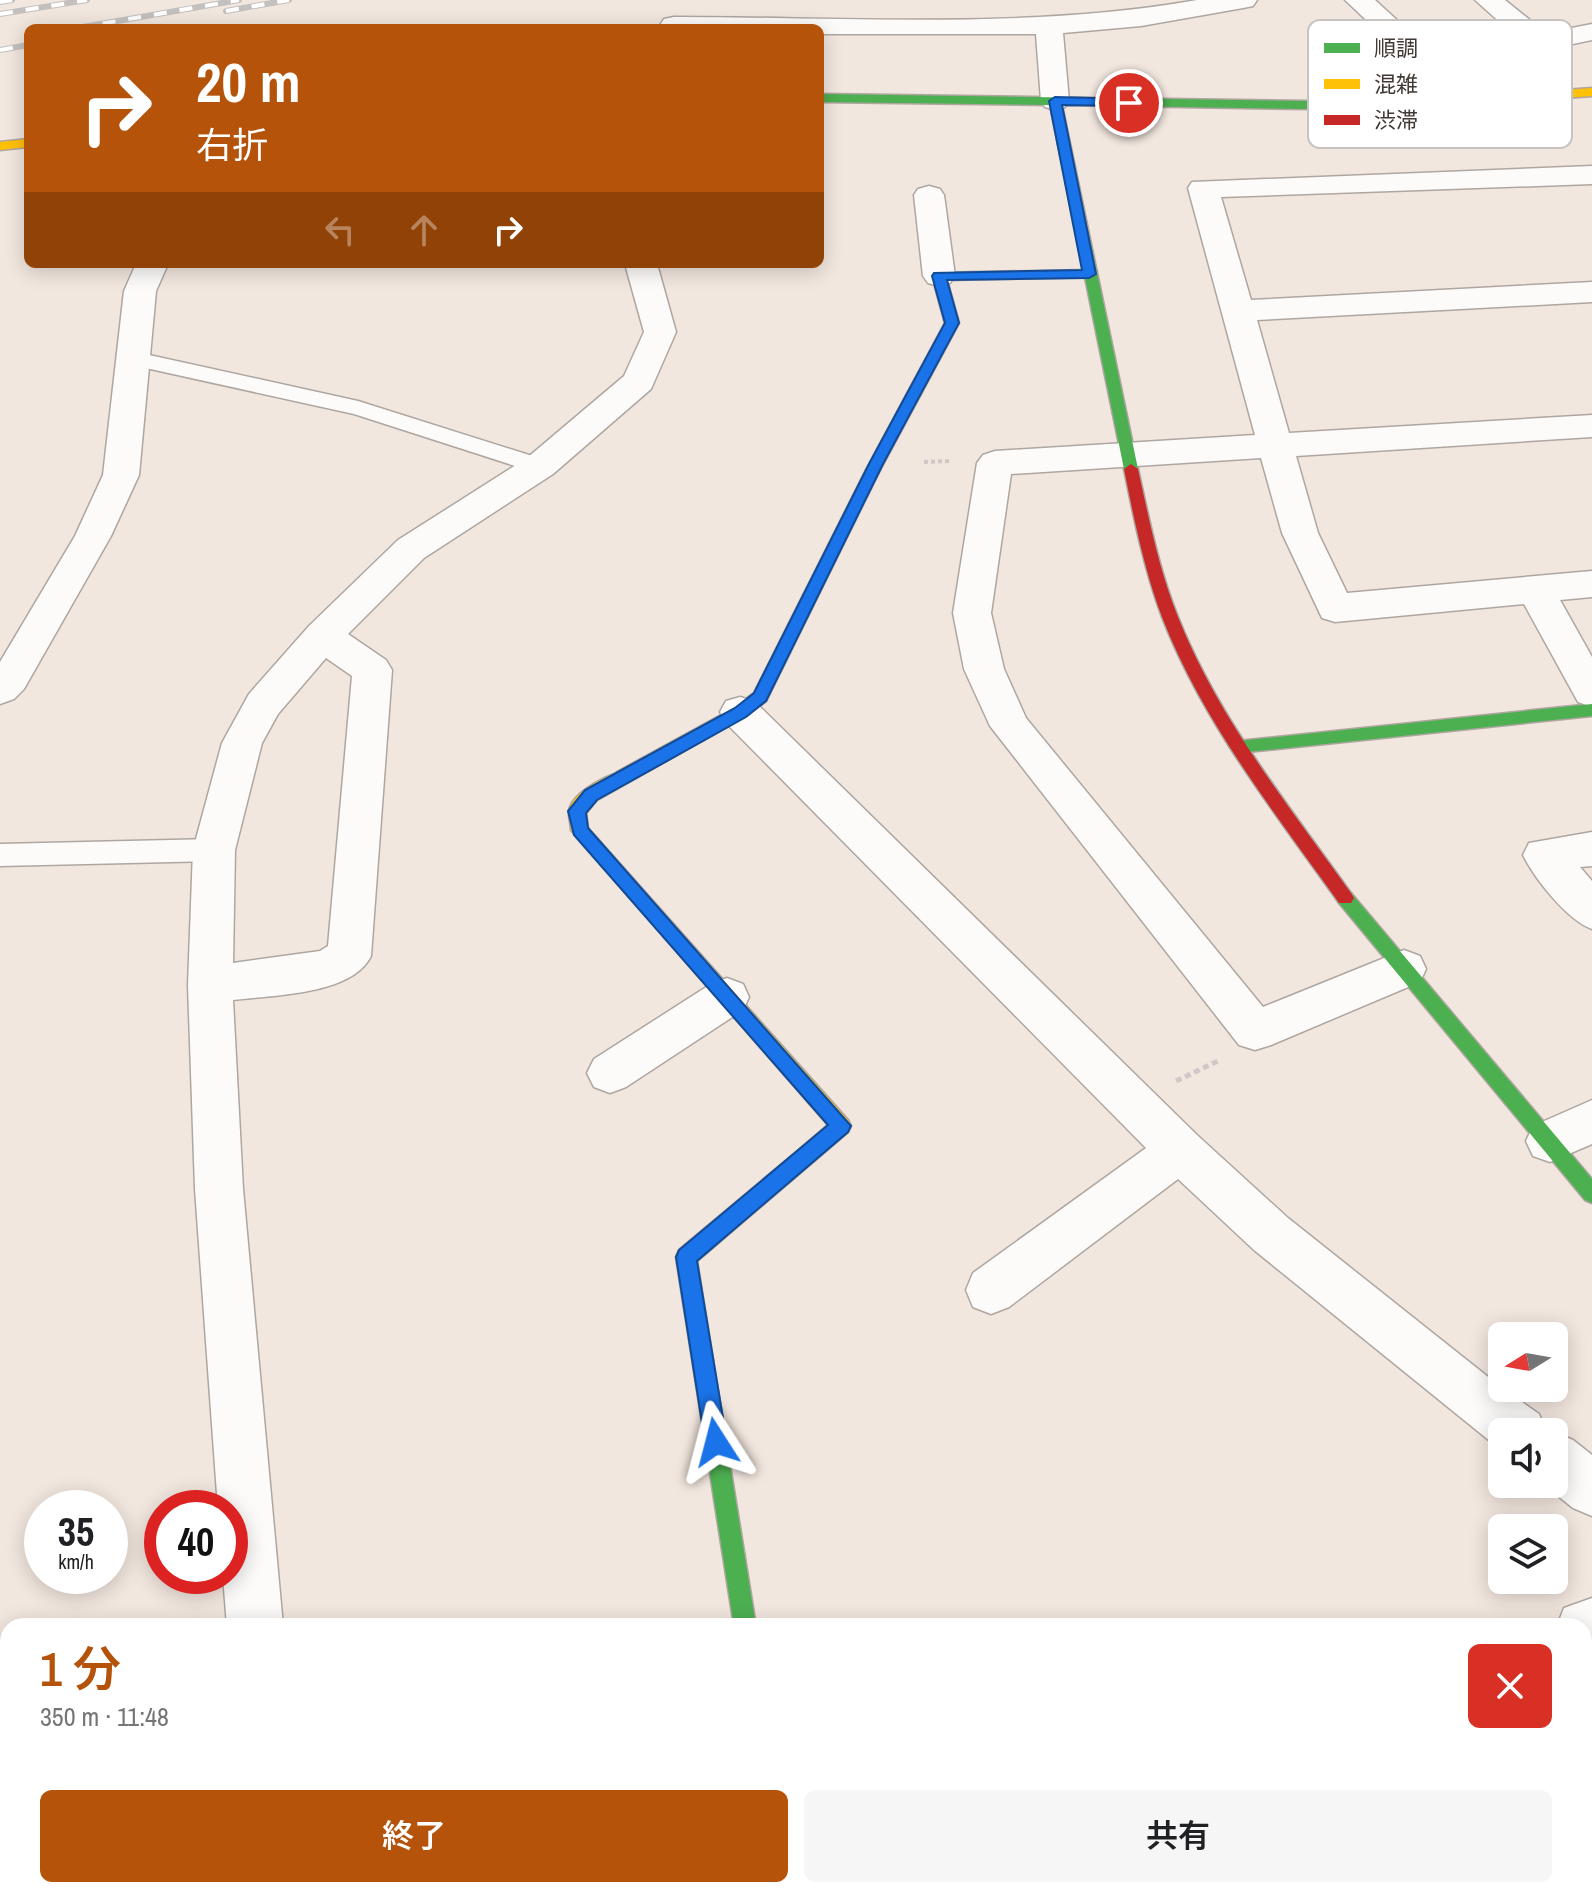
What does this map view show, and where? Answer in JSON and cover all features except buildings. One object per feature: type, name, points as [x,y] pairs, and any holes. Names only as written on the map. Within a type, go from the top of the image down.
[{"type":"street","points":[[681,24],[771,12],[1049,26],[1141,18],[1243,0]]},
{"type":"street","points":[[1359,0],[1381,20]]},
{"type":"street","points":[[1489,0],[1513,20]]},
{"type":"street","points":[[1049,26],[1055,101],[1126,455],[1147,545],[1179,638],[1238,747],[1345,898],[1592,1194]]},
{"type":"street","points":[[1572,36],[1592,32]]},
{"type":"street","points":[[1572,94],[1592,92]]},
{"type":"street","points":[[824,98],[1308,105]]},
{"type":"street","points":[[0,146],[24,143]]},
{"type":"street","points":[[1592,175],[1203,188],[1300,533],[1335,608],[1592,584]]},
{"type":"street","points":[[744,1618],[686,1257],[841,1126],[580,830],[577,811],[591,795],[740,712],[760,697],[876,464],[952,323],[939,276],[929,195]]},
{"type":"street","points":[[0,689],[10,679],[93,536],[121,475],[140,291],[150,268]]},
{"type":"street","points":[[254,1618],[219,1189],[210,985],[214,850],[242,743],[263,704],[323,636],[411,549],[540,466],[639,381],[660,332],[642,268]]},
{"type":"street","points":[[939,276],[1089,274]]},
{"type":"street","points":[[1238,311],[1592,292]]},
{"type":"street","points":[[1404,969],[1255,1031],[1010,726],[984,669],[972,613],[995,463],[1592,426]]},
{"type":"street","points":[[1535,589],[1592,692]]},
{"type":"street","points":[[210,985],[328,968],[349,956],[372,670],[323,636]]},
{"type":"street","points":[[1238,747],[1592,710]]},
{"type":"street","points":[[740,712],[1180,1150],[1271,1234],[1502,1418]]},
{"type":"street","points":[[1592,849],[1544,855],[1592,911]]},
{"type":"street","points":[[610,1073],[727,997]]},
{"type":"street","points":[[1550,1141],[1592,1121]]},
{"type":"street","points":[[991,1290],[1180,1150]]},
{"type":"street","points":[[1568,1470],[1592,1489]]},
{"type":"lane","points":[[131,358],[358,408],[540,466]]},
{"type":"lane","points":[[0,855],[214,850]]},
{"type":"path","points":[[876,464],[974,459],[995,463]]},
{"type":"path","points":[[1132,1102],[1246,1047],[1255,1031]]},
{"type":"railway","points":[[0,2],[12,0]]},
{"type":"railway","points":[[0,14],[87,0]]},
{"type":"railway","points":[[100,24],[239,0]]},
{"type":"railway","points":[[226,11],[289,0]]},
{"type":"railway","points":[[0,50],[24,46]]},
{"type":"traffic: fast","points":[[824,98],[1308,105]]},
{"type":"traffic: fast","points":[[1055,101],[1131,469]]},
{"type":"traffic: fast","points":[[623,777],[740,712],[760,697],[873,470]]},
{"type":"traffic: fast","points":[[1238,747],[1592,710]]},
{"type":"traffic: fast","points":[[1345,898],[1592,1194]]},
{"type":"traffic: fast","points":[[744,1618],[686,1257],[807,1155]]},
{"type":"traffic: slow","points":[[1572,93],[1592,92]]},
{"type":"traffic: slow","points":[[0,146],[24,143]]},
{"type":"traffic: slow","points":[[623,777],[591,795],[577,811],[580,830],[841,1126],[807,1155]]},
{"type":"traffic: jam","points":[[873,470],[952,323],[939,276],[1089,274]]},
{"type":"traffic: jam","points":[[1131,469],[1157,578],[1180,640],[1236,741],[1345,898]]},
{"type":"route","points":[[716,1442],[686,1257],[841,1126],[580,830],[577,811],[591,795],[740,712],[760,697],[876,464],[952,323],[939,276],[1089,274],[1055,101],[1129,103]]}]
